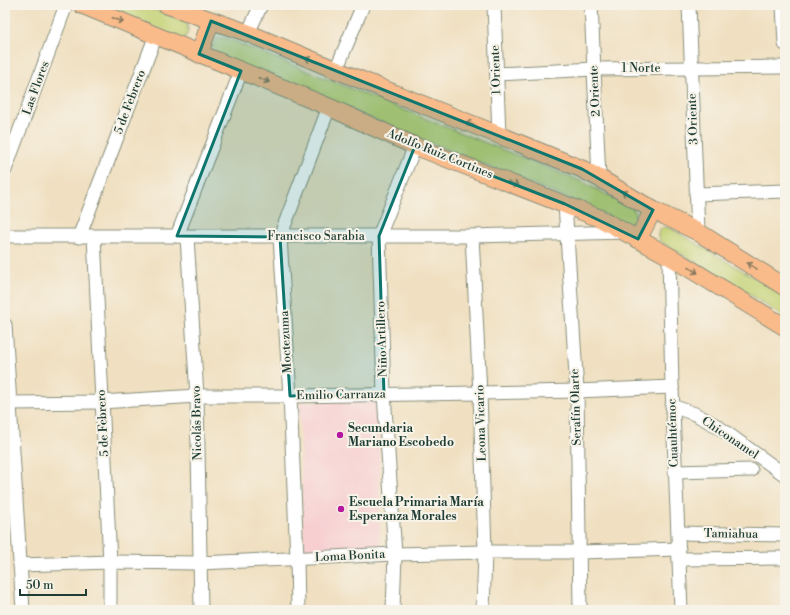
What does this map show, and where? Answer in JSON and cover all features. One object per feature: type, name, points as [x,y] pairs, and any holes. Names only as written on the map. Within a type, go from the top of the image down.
[{"type":"main road","name":"Adolfo Ruiz Cortines","points":[[82,5],[329,107],[415,146],[599,218],[669,256],[785,327]]},
{"type":"main road","points":[[167,5],[248,33],[582,169],[654,210],[698,232],[785,287]]},
{"type":"main road","points":[[199,54],[211,21]]},
{"type":"main road","points":[[632,235],[654,210]]},
{"type":"street","name":"Las Flores","points":[[5,170],[66,5]]},
{"type":"street","points":[[248,33],[261,5]]},
{"type":"street","points":[[336,70],[363,5]]},
{"type":"street","name":"1 Oriente","points":[[494,5],[499,135]]},
{"type":"street","name":"2 Oriente","points":[[591,5],[599,178]]},
{"type":"street","name":"3 Oriente","points":[[689,5],[698,232]]},
{"type":"street","points":[[783,5],[785,44]]},
{"type":"street","name":"5 de Febrero","points":[[79,237],[156,35]]},
{"type":"street","name":"1 Norte","points":[[497,74],[594,69],[785,67]]},
{"type":"street","name":"Nicolás Bravo","points":[[201,610],[197,396],[182,237],[241,70]]},
{"type":"street","name":"Moctezuma","points":[[298,610],[290,396],[280,237],[329,107]]},
{"type":"street","name":"Niño Artillero","points":[[393,610],[394,554],[384,394],[379,236],[415,146]]},
{"type":"street","points":[[696,194],[785,191]]},
{"type":"street","name":"Serafín Olarte","points":[[565,204],[577,391],[580,610]]},
{"type":"street","name":"Francisco Sarabia","points":[[5,236],[472,236],[567,233],[632,235]]},
{"type":"street","name":"Leona Vicario","points":[[472,236],[480,394],[485,552],[483,610]]},
{"type":"street","name":"5 de Febrero","points":[[94,237],[110,562],[110,610]]},
{"type":"street","name":"Cuauhtémoc","points":[[669,256],[672,406],[681,610]]},
{"type":"street","points":[[5,325],[10,403],[11,504],[20,566],[23,610]]},
{"type":"street","name":"Emilio Carranza","points":[[10,403],[101,402],[197,396],[480,394],[672,387]]},
{"type":"street","name":"Chiconamel","points":[[672,406],[695,414],[717,426],[785,475]]},
{"type":"street","name":"Chiconamel","points":[[675,472],[751,470]]},
{"type":"street","name":"Tamiahua","points":[[678,532],[785,535]]},
{"type":"street","name":"Loma Bonita","points":[[20,566],[110,562],[200,563],[394,554],[485,552],[580,552],[785,558]]},
{"type":"highlighted area","points":[[211,21],[582,169],[653,210],[638,239],[565,204],[415,146],[379,236],[384,394],[290,396],[280,237],[177,236],[241,71],[199,54]]},
{"type":"shaded area","points":[[379,400],[380,548],[304,551],[299,402]]},
{"type":"green space","points":[[90,5],[143,5],[184,21],[188,28],[188,33],[183,39]]},
{"type":"green space","points":[[219,38],[225,38],[580,181],[631,207],[635,214],[634,219],[629,225],[584,205],[218,56],[214,51],[213,44]]},
{"type":"green space","points":[[664,227],[670,228],[785,297],[785,318],[751,295],[661,242],[658,238],[658,234]]},
{"type":"place","name":"Secundaria Mariano Escobedo","points":[[340,435]]},
{"type":"place","name":"Escuela Primaria María Esperanza Morales","points":[[341,509]]}]
